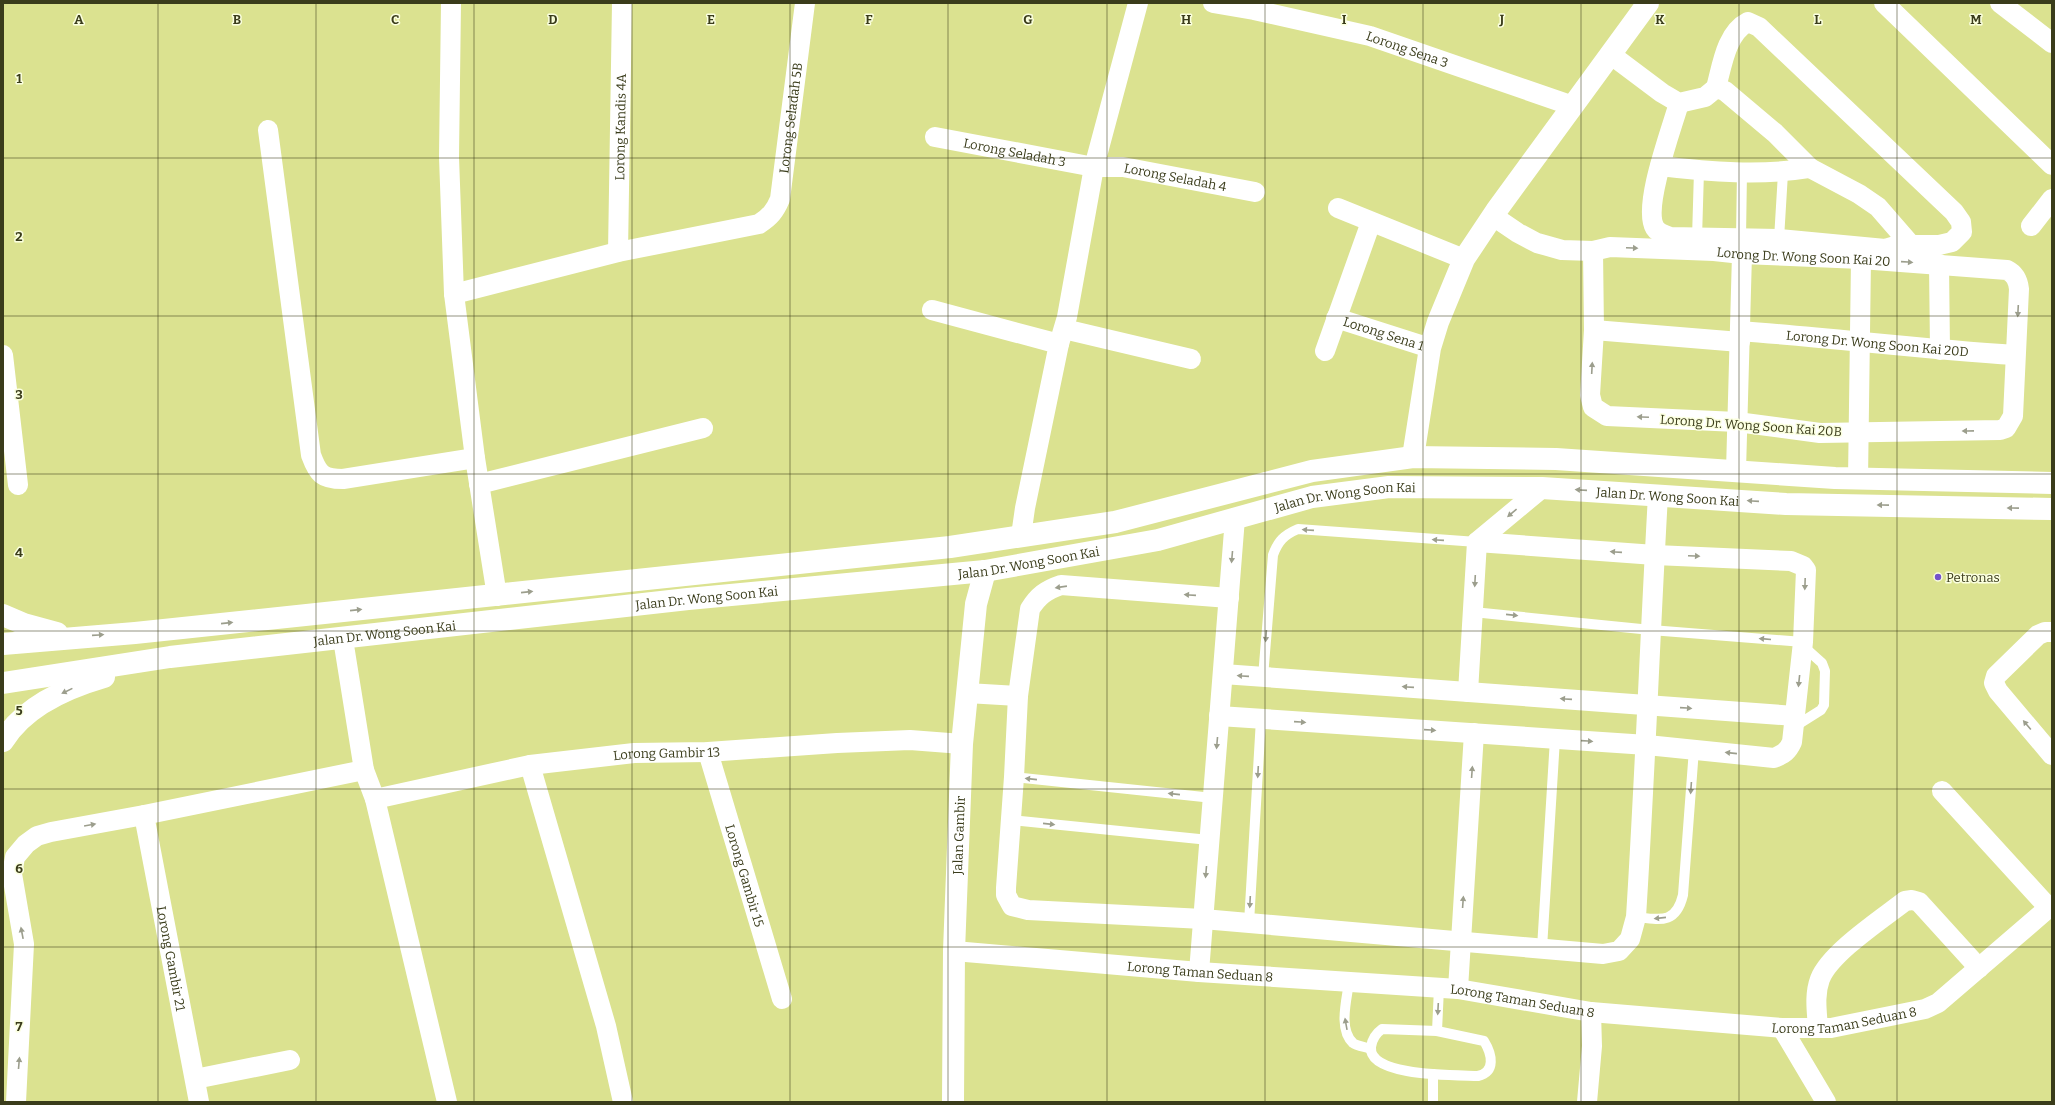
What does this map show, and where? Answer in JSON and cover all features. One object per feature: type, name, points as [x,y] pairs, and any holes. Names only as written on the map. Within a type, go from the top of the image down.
[{"type":"main road","points":[[1413,457],[1430,348],[1438,322],[1464,259],[1493,216],[1648,3]]},
{"type":"main road","name":"Jalan Dr. Wong Soon Kai","points":[[3,644],[135,633],[497,596],[950,547],[1115,522],[1312,471],[1413,457],[1556,459],[1858,479],[2052,483]]},
{"type":"main road","name":"Jalan Dr. Wong Soon Kai","points":[[3,683],[170,657],[343,639],[688,599],[985,571],[1158,540],[1312,497],[1389,488],[1542,488],[1786,504],[2052,509]]},
{"type":"main road","name":"Jalan Gambir","points":[[954,1102],[952,743],[967,693],[976,604],[985,571]]},
{"type":"main road","points":[[3,615],[24,624],[77,637]]},
{"type":"main road","points":[[3,741],[12,726],[27,713],[45,702],[86,682],[170,657]]},
{"type":"street","points":[[450,3],[449,158],[454,294],[475,458],[497,596]]},
{"type":"street","name":"Lorong Kandis 4A","points":[[618,252],[622,3]]},
{"type":"street","name":"Lorong Seladah 5B","points":[[618,252],[759,224],[776,210],[780,199],[805,3]]},
{"type":"street","points":[[1021,536],[1024,508],[1061,337],[1094,167],[1138,3]]},
{"type":"street","name":"Lorong Sena 3","points":[[1214,3],[1254,10],[1370,36],[1573,106]]},
{"type":"street","points":[[1884,3],[2052,164]]},
{"type":"street","points":[[2000,3],[2052,43]]},
{"type":"street","points":[[1610,54],[1662,93],[1680,103],[1705,97],[1716,88],[1729,45],[1739,27],[1748,22],[1759,27],[1954,212],[1961,222],[1962,232],[1952,242],[1939,245],[1912,245],[1878,249],[1779,239],[1742,246],[1697,238],[1670,237],[1656,229],[1652,215],[1652,208],[1654,188],[1680,103]]},
{"type":"street","points":[[1716,88],[1725,91],[1734,98],[1810,168],[1859,194],[1878,207],[1912,245]]},
{"type":"street","points":[[268,130],[311,455],[320,474],[329,479],[343,479],[475,458]]},
{"type":"street","name":"Lorong Seladah 3","points":[[935,137],[1094,167]]},
{"type":"street","points":[[1660,166],[1699,171],[1742,172],[1783,172],[1810,168]]},
{"type":"street","name":"Lorong Seladah 4","points":[[1094,167],[1123,167],[1255,192]]},
{"type":"street","points":[[2030,226],[2052,199]]},
{"type":"street","points":[[1338,208],[1464,259]]},
{"type":"street","name":"Lorong Dr. Wong Soon Kai 20","points":[[1493,216],[1518,233],[1537,243],[1562,250],[1593,251],[1610,247],[1714,251],[1742,246],[1861,259],[1999,269],[2013,274],[2018,282],[2019,289],[2015,355]]},
{"type":"street","points":[[1325,351],[1371,222]]},
{"type":"street","points":[[1736,471],[1742,246]]},
{"type":"street","points":[[1593,251],[1594,330]]},
{"type":"street","points":[[454,294],[618,252]]},
{"type":"street","points":[[1858,479],[1861,259]]},
{"type":"street","points":[[1939,264],[1940,350]]},
{"type":"street","points":[[932,310],[1061,337],[1191,359]]},
{"type":"street","name":"Lorong Sena 1","points":[[1336,318],[1430,348]]},
{"type":"street","name":"Lorong Dr. Wong Soon Kai 20D","points":[[1594,330],[1861,341],[1940,350],[2015,355]]},
{"type":"street","name":"Lorong Dr. Wong Soon Kai 20B","points":[[1594,330],[1590,395],[1593,407],[1607,416],[1738,422],[1820,433],[1993,431],[2006,428],[2013,416],[2015,355]]},
{"type":"street","points":[[3,355],[18,485]]},
{"type":"street","points":[[479,484],[703,428]]},
{"type":"street","points":[[1468,692],[1477,542],[1542,488]]},
{"type":"street","points":[[1229,598],[1061,585],[1051,588],[1042,594],[1030,609],[1018,696],[1006,888],[1009,902],[1016,908],[1203,919],[1603,954],[1619,951],[1630,939],[1636,917],[1647,745],[1647,705],[1658,495]]},
{"type":"street","points":[[1198,972],[1235,518]]},
{"type":"street","points":[[1219,716],[1555,738],[1694,749],[1774,758],[1783,754],[1789,749],[1792,742],[1803,644],[1806,570],[1803,566],[1791,561],[1655,554],[1477,542]]},
{"type":"street","points":[[2052,632],[2045,632],[2038,635],[1996,676],[1994,683],[1998,691],[2052,755]]},
{"type":"street","points":[[343,639],[364,770],[375,799],[447,1102]]},
{"type":"street","points":[[1223,674],[1647,705],[1794,721]]},
{"type":"street","points":[[967,693],[1018,696]]},
{"type":"street","points":[[1448,989],[1461,941],[1474,733]]},
{"type":"street","name":"Lorong Gambir 13","points":[[375,799],[530,765],[634,753],[708,752],[837,743],[910,740],[952,743]]},
{"type":"street","name":"Lorong Gambir 15","points":[[708,752],[782,999]]},
{"type":"street","points":[[530,765],[606,1026],[623,1102]]},
{"type":"street","points":[[16,1102],[24,944],[13,889],[12,874],[15,857],[26,844],[37,836],[51,832],[144,815],[364,770]]},
{"type":"street","points":[[1942,791],[2051,906]]},
{"type":"street","name":"Lorong Gambir 21","points":[[144,815],[199,1102]]},
{"type":"street","points":[[1818,1028],[1816,1002],[1820,979],[1831,960],[1905,901],[1912,900],[1919,902],[1979,968]]},
{"type":"street","name":"Lorong Taman Seduan 8","points":[[954,951],[1198,972],[1448,989],[1591,1012],[1782,1028],[1818,1028],[1839,1027],[1925,1009],[1938,1003],[2051,906]]},
{"type":"street","points":[[1587,1102],[1592,1046],[1591,1012]]},
{"type":"street","points":[[1782,1028],[1826,1102]]},
{"type":"street","points":[[195,1080],[290,1060]]},
{"type":"lane","points":[[1697,238],[1699,171]]},
{"type":"lane","points":[[1742,172],[1742,246]]},
{"type":"lane","points":[[1779,239],[1783,172]]},
{"type":"lane","points":[[1263,677],[1273,554],[1277,543],[1287,534],[1298,530],[1477,542]]},
{"type":"lane","points":[[1473,612],[1803,644],[1822,663],[1825,672],[1824,704],[1821,710],[1794,721]]},
{"type":"lane","points":[[1249,923],[1261,719]]},
{"type":"lane","points":[[1542,948],[1555,738]]},
{"type":"lane","points":[[1636,917],[1661,920],[1673,916],[1680,906],[1683,894],[1694,749]]},
{"type":"lane","points":[[1014,777],[1213,798]]},
{"type":"lane","points":[[1010,820],[1209,840]]},
{"type":"lane","points":[[1349,982],[1344,1018],[1348,1036],[1354,1044],[1371,1049]]},
{"type":"lane","points":[[1437,1031],[1448,989]]},
{"type":"lane","points":[[1382,1029],[1437,1031],[1484,1041],[1489,1049],[1492,1059],[1490,1068],[1484,1075],[1433,1074],[1387,1067],[1375,1058],[1371,1049],[1373,1037],[1382,1029]]},
{"type":"lane","points":[[1433,1074],[1433,1102]]},
{"type":"place","name":"Petronas","points":[[1938,577]]}]
